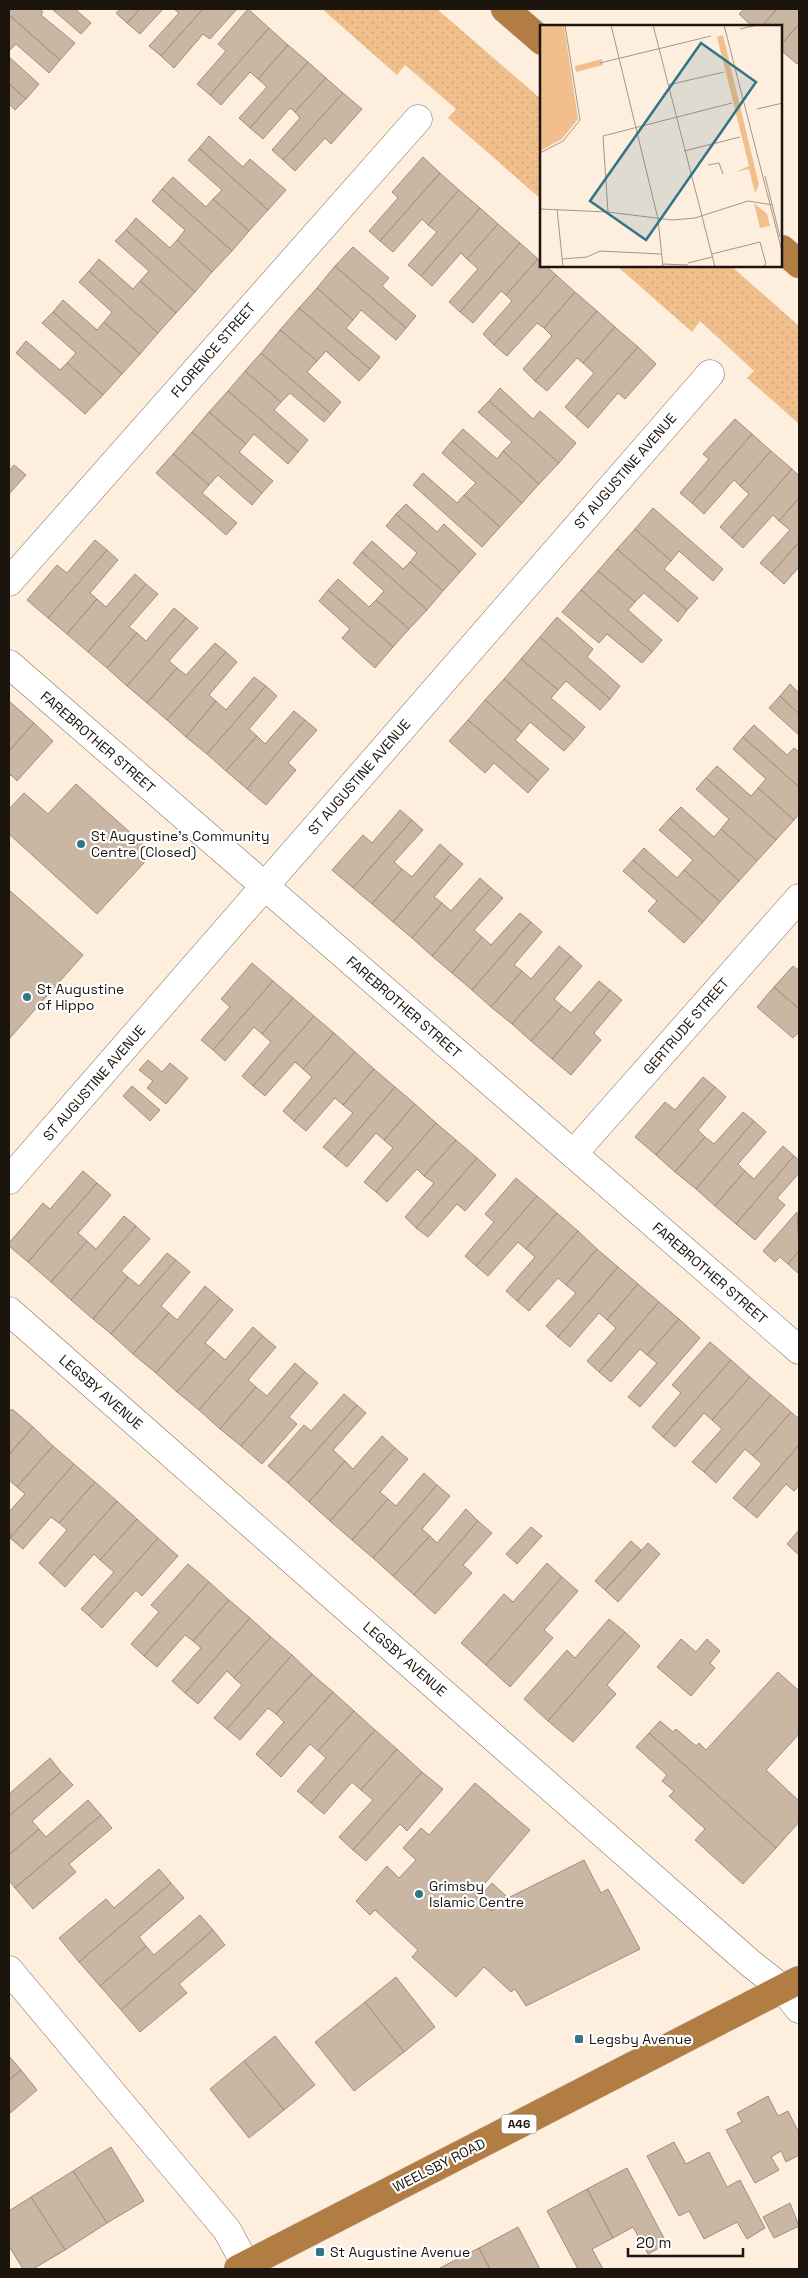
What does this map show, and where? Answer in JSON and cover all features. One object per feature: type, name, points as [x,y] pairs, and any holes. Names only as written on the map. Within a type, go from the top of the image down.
[{"type":"highway","points":[[505,9],[540,39]]},
{"type":"highway","points":[[783,250],[799,264]]},
{"type":"highway","name":"WEELSBY ROAD","points":[[242,2267],[794,1993]]},
{"type":"street","name":"FLORENCE STREET","points":[[9,582],[418,119]]},
{"type":"street","name":"ST AUGUSTINE AVENUE","points":[[9,1180],[710,374]]},
{"type":"street","name":"FAREBROTHER STREET","points":[[9,664],[799,1350]]},
{"type":"street","name":"GERTRUDE STREET","points":[[573,1154],[799,898]]},
{"type":"street","name":"LEGSBY AVENUE","points":[[9,1311],[750,1963],[794,1993]]},
{"type":"street","points":[[9,1970],[227,2230],[242,2267]]},
{"type":"shaded area","points":[[322,9],[437,9],[540,98],[540,198],[448,118],[456,109],[405,65],[397,75]]},
{"type":"shaded area","points":[[619,268],[733,268],[799,326],[799,424],[747,378],[754,371],[700,321],[692,332]]},
{"type":"building","points":[[9,9],[39,9],[43,12],[41,15],[75,43],[60,60],[9,15]]},
{"type":"building","points":[[52,9],[75,9],[91,23],[81,34]]},
{"type":"building","points":[[121,9],[140,9],[127,23],[116,13]]},
{"type":"building","points":[[140,9],[163,9],[140,34],[127,23]]},
{"type":"building","points":[[174,9],[203,9],[161,56],[149,46],[179,13]]},
{"type":"building","points":[[203,9],[237,9],[210,39],[203,34],[174,68],[161,56]]},
{"type":"building","points":[[248,9],[269,28],[210,95],[197,84],[226,51],[218,44]]},
{"type":"building","points":[[744,9],[777,9],[763,25],[751,25],[739,14]]},
{"type":"building","points":[[777,9],[799,9],[799,24],[783,43],[783,25],[763,25]]},
{"type":"building","points":[[9,15],[60,60],[49,73],[16,44],[9,51]]},
{"type":"building","points":[[799,24],[799,61],[797,64],[783,52],[783,43]]},
{"type":"building","points":[[269,28],[288,45],[258,79],[250,72],[221,105],[210,95]]},
{"type":"building","points":[[288,45],[308,62],[250,128],[239,118],[267,87],[258,79]]},
{"type":"building","points":[[9,57],[39,84],[26,99],[9,84]]},
{"type":"building","points":[[308,62],[326,78],[295,112],[290,108],[263,139],[250,128]]},
{"type":"building","points":[[326,78],[343,93],[283,160],[272,150],[300,118],[295,112]]},
{"type":"building","points":[[9,84],[26,99],[15,110],[9,104]]},
{"type":"building","points":[[343,93],[362,109],[331,144],[325,138],[295,171],[283,160]]},
{"type":"building","points":[[209,136],[243,167],[250,159],[286,190],[268,210],[199,148]]},
{"type":"building","points":[[199,148],[268,210],[249,231],[213,199],[222,190],[188,160]]},
{"type":"building","points":[[423,157],[440,173],[380,241],[369,231],[398,198],[392,192]]},
{"type":"building","points":[[440,173],[459,190],[428,225],[422,219],[393,252],[380,241]]},
{"type":"building","points":[[173,177],[206,207],[213,199],[249,231],[232,251],[162,189]]},
{"type":"building","points":[[162,189],[232,251],[212,272],[177,240],[185,230],[152,201]]},
{"type":"building","points":[[459,190],[480,208],[421,276],[408,265],[437,232],[428,225]]},
{"type":"building","points":[[480,208],[498,224],[467,259],[461,253],[432,286],[421,276]]},
{"type":"building","points":[[136,218],[170,248],[177,240],[212,272],[195,292],[126,230]]},
{"type":"building","points":[[498,224],[520,243],[460,312],[449,302],[478,269],[467,259]]},
{"type":"building","points":[[126,230],[195,292],[176,313],[140,281],[149,271],[115,241]]},
{"type":"building","points":[[520,243],[538,259],[506,295],[501,291],[473,323],[460,312]]},
{"type":"building","points":[[353,247],[389,278],[382,286],[416,316],[406,328],[335,266]]},
{"type":"building","points":[[99,259],[133,289],[140,281],[176,313],[158,333],[89,271]]},
{"type":"building","points":[[538,259],[540,260],[540,268],[548,268],[556,275],[494,345],[483,334],[512,301],[506,295]]},
{"type":"building","points":[[335,266],[406,328],[396,340],[361,310],[353,320],[317,288]]},
{"type":"building","points":[[89,271],[158,333],[140,354],[104,322],[112,312],[79,282]]},
{"type":"building","points":[[556,275],[575,292],[544,328],[537,323],[507,356],[494,345]]},
{"type":"building","points":[[317,288],[353,320],[346,328],[380,357],[370,369],[299,308]]},
{"type":"building","points":[[575,292],[597,311],[535,381],[523,369],[552,336],[544,328]]},
{"type":"building","points":[[63,300],[97,330],[104,322],[140,354],[122,374],[53,312]]},
{"type":"building","points":[[299,308],[370,369],[359,381],[326,351],[317,361],[280,330]]},
{"type":"building","points":[[597,311],[615,327],[583,363],[577,358],[547,391],[535,381]]},
{"type":"building","points":[[53,312],[122,374],[103,395],[67,363],[76,353],[42,323]]},
{"type":"building","points":[[615,327],[638,347],[576,417],[565,407],[594,373],[583,363]]},
{"type":"building","points":[[280,330],[317,361],[307,372],[341,402],[331,414],[261,353]]},
{"type":"building","points":[[26,341],[60,370],[67,363],[103,395],[85,414],[16,353]]},
{"type":"building","points":[[638,347],[656,364],[625,399],[618,393],[588,428],[576,417]]},
{"type":"building","points":[[261,353],[331,414],[324,422],[290,393],[281,402],[245,371]]},
{"type":"building","points":[[245,371],[281,402],[274,410],[308,440],[298,452],[228,391]]},
{"type":"building","points":[[500,388],[533,419],[540,411],[576,443],[559,463],[489,401]]},
{"type":"building","points":[[228,391],[298,452],[288,464],[254,434],[246,444],[209,412]]},
{"type":"building","points":[[489,401],[559,463],[539,484],[503,451],[512,442],[478,412]]},
{"type":"building","points":[[209,412],[246,444],[239,452],[273,481],[262,493],[192,432]]},
{"type":"building","points":[[735,419],[752,434],[692,503],[680,493],[709,459],[703,454]]},
{"type":"building","points":[[463,429],[497,459],[503,451],[539,484],[522,503],[452,441]]},
{"type":"building","points":[[192,432],[262,493],[252,505],[218,475],[209,485],[173,454]]},
{"type":"building","points":[[752,434],[771,451],[740,486],[734,480],[704,514],[692,503]]},
{"type":"building","points":[[452,441],[522,503],[500,527],[464,495],[476,483],[442,453]]},
{"type":"building","points":[[771,451],[792,469],[732,538],[720,527],[749,494],[740,486]]},
{"type":"building","points":[[173,454],[209,485],[202,493],[237,523],[226,535],[156,473]]},
{"type":"building","points":[[14,465],[26,475],[9,494],[9,471]]},
{"type":"building","points":[[792,469],[799,476],[799,498],[779,521],[773,515],[743,548],[732,538]]},
{"type":"building","points":[[423,473],[457,503],[464,495],[500,527],[482,547],[413,485]]},
{"type":"building","points":[[799,498],[799,542],[772,573],[760,563],[790,530],[779,521]]},
{"type":"building","points":[[406,504],[437,532],[444,524],[476,554],[460,572],[396,514]]},
{"type":"building","points":[[653,508],[723,569],[713,581],[679,551],[671,561],[635,529]]},
{"type":"building","points":[[396,514],[460,572],[443,591],[410,562],[417,553],[386,526]]},
{"type":"building","points":[[635,529],[671,561],[664,569],[698,598],[687,610],[617,549]]},
{"type":"building","points":[[95,540],[107,550],[48,618],[27,600],[57,565],[67,573]]},
{"type":"building","points":[[372,541],[403,569],[410,562],[443,591],[427,610],[362,552]]},
{"type":"building","points":[[799,542],[799,567],[784,584],[772,573]]},
{"type":"building","points":[[617,549],[687,610],[678,622],[644,593],[635,602],[598,571]]},
{"type":"building","points":[[107,550],[118,560],[90,593],[97,599],[67,634],[48,618]]},
{"type":"building","points":[[362,552],[427,610],[409,629],[376,600],[384,591],[353,563]]},
{"type":"building","points":[[598,571],[635,602],[628,610],[662,640],[652,652],[581,590]]},
{"type":"building","points":[[135,574],[146,584],[88,652],[67,634],[97,599],[106,607]]},
{"type":"building","points":[[338,579],[369,607],[376,600],[409,629],[393,647],[328,590]]},
{"type":"building","points":[[146,584],[158,594],[129,627],[137,633],[107,668],[88,652]]},
{"type":"building","points":[[328,590],[393,647],[375,668],[342,638],[350,629],[319,601]]},
{"type":"building","points":[[581,590],[652,652],[642,663],[607,634],[599,643],[562,612]]},
{"type":"building","points":[[174,608],[186,618],[127,686],[107,668],[137,633],[146,641]]},
{"type":"building","points":[[557,617],[593,649],[587,657],[620,686],[610,699],[540,637]]},
{"type":"building","points":[[186,618],[198,628],[169,661],[177,668],[147,703],[127,686]]},
{"type":"building","points":[[540,637],[610,699],[600,710],[566,681],[558,690],[521,659]]},
{"type":"building","points":[[215,643],[226,652],[167,720],[147,703],[177,668],[186,675]]},
{"type":"building","points":[[226,652],[237,662],[209,695],[216,701],[186,737],[167,720]]},
{"type":"building","points":[[521,659],[558,690],[551,698],[585,727],[574,740],[504,679]]},
{"type":"building","points":[[254,677],[266,686],[207,754],[186,737],[216,701],[226,710]]},
{"type":"building","points":[[504,679],[574,740],[564,751],[530,722],[522,732],[485,700]]},
{"type":"building","points":[[790,684],[799,693],[799,714],[780,696]]},
{"type":"building","points":[[266,686],[277,696],[249,729],[257,736],[226,771],[207,754]]},
{"type":"building","points":[[780,696],[799,714],[799,735],[769,708]]},
{"type":"building","points":[[485,700],[522,732],[515,740],[549,769],[538,781],[468,720]]},
{"type":"building","points":[[9,701],[34,723],[9,751]]},
{"type":"building","points":[[294,711],[305,720],[247,789],[226,771],[257,736],[265,744]]},
{"type":"building","points":[[305,720],[317,730],[288,763],[296,770],[266,805],[247,789]]},
{"type":"building","points":[[468,720],[538,781],[528,793],[494,763],[485,773],[449,741]]},
{"type":"building","points":[[34,723],[53,741],[17,781],[11,775],[9,777],[9,751]]},
{"type":"building","points":[[754,725],[787,755],[794,748],[799,752],[799,787],[743,737]]},
{"type":"building","points":[[743,737],[799,787],[799,814],[794,820],[758,788],[766,779],[733,749]]},
{"type":"building","points":[[717,766],[751,796],[758,788],[794,820],[776,840],[706,778]]},
{"type":"building","points":[[706,778],[776,840],[757,861],[721,829],[729,819],[696,789]]},
{"type":"building","name":"St Augustine's Community Centre (Closed)","points":[[76,784],[153,853],[97,914],[9,834],[9,809],[24,793],[48,814]]},
{"type":"building","points":[[681,807],[714,837],[721,829],[757,861],[739,881],[670,818]]},
{"type":"building","points":[[400,810],[412,820],[353,888],[332,870],[363,835],[372,843]]},
{"type":"building","points":[[670,818],[739,881],[720,902],[684,870],[693,860],[659,830]]},
{"type":"building","points":[[412,820],[423,830],[394,862],[402,869],[372,904],[353,888]]},
{"type":"building","points":[[440,844],[451,854],[393,922],[372,904],[402,869],[412,877]]},
{"type":"building","points":[[644,848],[677,878],[684,870],[720,902],[703,922],[633,860]]},
{"type":"building","points":[[451,854],[463,864],[434,897],[442,903],[412,938],[393,922]]},
{"type":"building","points":[[633,860],[703,922],[684,943],[648,911],[657,901],[623,871]]},
{"type":"building","points":[[480,878],[491,888],[432,956],[412,938],[442,903],[451,911]]},
{"type":"building","points":[[491,888],[503,898],[474,930],[482,937],[452,973],[432,956]]},
{"type":"building","name":"St Augustine of Hippo","points":[[9,890],[83,955],[9,1039]]},
{"type":"building","points":[[520,913],[531,922],[472,990],[452,973],[482,937],[491,945]]},
{"type":"building","points":[[531,922],[542,932],[514,965],[522,971],[491,1007],[472,990]]},
{"type":"building","points":[[559,946],[571,956],[512,1024],[491,1007],[522,971],[531,979]]},
{"type":"building","points":[[571,956],[582,966],[554,999],[562,1006],[531,1041],[512,1024]]},
{"type":"building","points":[[252,963],[273,981],[213,1050],[201,1040],[230,1007],[221,999]]},
{"type":"building","points":[[793,966],[799,971],[799,1009],[774,987]]},
{"type":"building","points":[[273,981],[293,998],[262,1034],[254,1027],[225,1061],[213,1050]]},
{"type":"building","points":[[599,981],[610,990],[552,1059],[531,1041],[562,1006],[571,1013]]},
{"type":"building","points":[[774,987],[799,1009],[799,1032],[793,1038],[757,1007]]},
{"type":"building","points":[[610,990],[622,1000],[594,1033],[601,1040],[571,1075],[552,1059]]},
{"type":"building","points":[[293,998],[314,1016],[253,1086],[242,1076],[271,1042],[262,1034]]},
{"type":"building","points":[[314,1016],[334,1033],[303,1069],[295,1062],[265,1096],[253,1086]]},
{"type":"building","points":[[334,1033],[355,1052],[294,1121],[283,1111],[312,1077],[303,1069]]},
{"type":"building","points":[[355,1052],[374,1069],[343,1105],[335,1098],[306,1131],[294,1121]]},
{"type":"building","points":[[148,1060],[162,1072],[170,1063],[188,1078],[166,1104],[147,1088],[153,1081],[139,1070]]},
{"type":"building","points":[[374,1069],[395,1087],[335,1157],[323,1147],[353,1113],[343,1105]]},
{"type":"building","points":[[703,1077],[715,1087],[656,1155],[635,1137],[665,1102],[675,1110]]},
{"type":"building","points":[[132,1086],[160,1110],[150,1121],[123,1096]]},
{"type":"building","points":[[395,1087],[415,1104],[384,1140],[376,1133],[347,1167],[335,1157]]},
{"type":"building","points":[[715,1087],[726,1097],[698,1130],[705,1137],[675,1172],[656,1155]]},
{"type":"building","points":[[415,1104],[436,1123],[376,1192],[364,1182],[393,1148],[384,1140]]},
{"type":"building","points":[[743,1112],[754,1121],[696,1189],[675,1172],[705,1137],[714,1144]]},
{"type":"building","points":[[754,1121],[766,1132],[738,1164],[745,1171],[715,1206],[696,1189]]},
{"type":"building","points":[[436,1123],[456,1140],[424,1176],[417,1169],[387,1202],[376,1192]]},
{"type":"building","points":[[456,1140],[477,1158],[416,1228],[405,1217],[434,1183],[424,1176]]},
{"type":"building","points":[[783,1146],[794,1156],[736,1224],[715,1206],[745,1171],[754,1179]]},
{"type":"building","points":[[794,1156],[799,1160],[799,1173],[777,1198],[785,1205],[755,1240],[736,1224]]},
{"type":"building","points":[[477,1158],[496,1175],[465,1211],[457,1204],[428,1237],[416,1228]]},
{"type":"building","points":[[83,1171],[97,1183],[28,1262],[9,1246],[9,1243],[43,1203],[50,1209]]},
{"type":"building","points":[[516,1178],[537,1196],[476,1266],[465,1256],[494,1222],[485,1214]]},
{"type":"building","points":[[97,1183],[111,1195],[78,1233],[87,1241],[51,1282],[28,1262]]},
{"type":"building","points":[[537,1196],[557,1213],[526,1249],[518,1242],[488,1276],[476,1266]]},
{"type":"building","points":[[797,1212],[799,1251],[788,1264],[780,1257],[775,1262],[763,1251]]},
{"type":"building","points":[[557,1213],[578,1231],[517,1301],[506,1291],[535,1257],[526,1249]]},
{"type":"building","points":[[124,1216],[136,1226],[71,1300],[51,1282],[87,1241],[96,1249]]},
{"type":"building","points":[[136,1226],[150,1239],[121,1271],[128,1277],[93,1319],[71,1300]]},
{"type":"building","points":[[578,1231],[597,1249],[566,1285],[558,1278],[529,1311],[517,1301]]},
{"type":"building","points":[[597,1249],[618,1267],[558,1337],[546,1326],[576,1293],[566,1285]]},
{"type":"building","points":[[799,1251],[799,1274],[788,1264]]},
{"type":"building","points":[[167,1253],[176,1260],[111,1334],[93,1319],[128,1277],[139,1286]]},
{"type":"building","points":[[176,1260],[190,1272],[161,1306],[169,1313],[133,1354],[111,1334]]},
{"type":"building","points":[[618,1267],[638,1284],[607,1320],[599,1313],[570,1347],[558,1337]]},
{"type":"building","points":[[638,1284],[659,1302],[599,1372],[587,1361],[616,1328],[607,1320]]},
{"type":"building","points":[[205,1286],[220,1299],[156,1373],[133,1354],[169,1313],[177,1320]]},
{"type":"building","points":[[220,1299],[233,1310],[205,1343],[214,1350],[177,1392],[156,1373]]},
{"type":"building","points":[[659,1302],[679,1319],[647,1355],[640,1349],[611,1382],[599,1372]]},
{"type":"building","points":[[679,1319],[700,1338],[640,1407],[628,1397],[657,1363],[647,1355]]},
{"type":"building","points":[[253,1327],[263,1336],[199,1410],[177,1392],[214,1350],[225,1360]]},
{"type":"building","points":[[263,1336],[276,1347],[248,1380],[256,1387],[220,1429],[199,1410]]},
{"type":"building","points":[[710,1342],[731,1360],[663,1437],[652,1427],[681,1393],[672,1385]]},
{"type":"building","points":[[731,1360],[750,1377],[712,1420],[704,1413],[675,1447],[663,1437]]},
{"type":"building","points":[[295,1363],[305,1372],[241,1446],[220,1429],[256,1387],[267,1396]]},
{"type":"building","points":[[305,1372],[318,1383],[289,1417],[297,1424],[262,1464],[241,1446]]},
{"type":"building","points":[[750,1377],[771,1395],[704,1472],[692,1462],[722,1429],[712,1420]]},
{"type":"building","points":[[344,1394],[357,1405],[288,1483],[268,1466],[304,1425],[311,1431]]},
{"type":"building","points":[[771,1395],[791,1412],[753,1456],[745,1449],[716,1483],[704,1472]]},
{"type":"building","points":[[357,1405],[366,1413],[333,1450],[345,1461],[309,1502],[288,1483]]},
{"type":"building","points":[[12,1409],[33,1427],[9,1455],[9,1412]]},
{"type":"building","points":[[791,1412],[799,1419],[799,1445],[745,1508],[733,1498],[762,1464],[753,1456]]},
{"type":"building","points":[[33,1427],[53,1446],[17,1487],[9,1480],[9,1455]]},
{"type":"building","points":[[382,1436],[395,1448],[330,1521],[309,1502],[345,1461],[353,1469]]},
{"type":"building","points":[[799,1445],[799,1485],[794,1491],[786,1484],[757,1518],[745,1508]]},
{"type":"building","points":[[53,1446],[74,1464],[10,1538],[9,1512],[25,1494],[17,1487]]},
{"type":"building","points":[[395,1448],[408,1459],[380,1492],[388,1499],[352,1540],[330,1521]]},
{"type":"building","points":[[74,1464],[95,1482],[59,1523],[51,1517],[23,1549],[10,1538]]},
{"type":"building","points":[[424,1473],[437,1485],[373,1558],[352,1540],[388,1499],[396,1506]]},
{"type":"building","points":[[95,1482],[117,1501],[52,1575],[39,1563],[67,1530],[59,1523]]},
{"type":"building","points":[[437,1485],[450,1496],[422,1529],[430,1536],[393,1576],[373,1558]]},
{"type":"building","points":[[117,1501],[137,1519],[100,1560],[94,1554],[65,1587],[52,1575]]},
{"type":"building","points":[[466,1509],[478,1521],[414,1595],[393,1576],[430,1536],[437,1543]]},
{"type":"building","points":[[137,1519],[158,1538],[89,1616],[81,1609],[114,1572],[100,1560]]},
{"type":"building","points":[[478,1521],[492,1533],[463,1565],[472,1573],[435,1614],[414,1595]]},
{"type":"building","points":[[531,1527],[542,1536],[517,1564],[506,1554]]},
{"type":"building","points":[[799,1530],[799,1555],[787,1544]]},
{"type":"building","points":[[158,1538],[178,1556],[142,1596],[136,1590],[102,1628],[89,1616]]},
{"type":"building","points":[[631,1541],[641,1550],[605,1590],[595,1581]]},
{"type":"building","points":[[648,1543],[660,1554],[618,1602],[605,1590]]},
{"type":"building","points":[[547,1563],[562,1577],[486,1665],[461,1643],[504,1594],[513,1602]]},
{"type":"building","points":[[188,1564],[209,1582],[144,1656],[131,1644],[159,1612],[151,1605]]},
{"type":"building","points":[[562,1577],[578,1591],[544,1630],[553,1638],[510,1687],[486,1665]]},
{"type":"building","points":[[209,1582],[229,1600],[193,1641],[185,1635],[157,1667],[144,1656]]},
{"type":"building","points":[[229,1600],[250,1618],[185,1693],[172,1681],[201,1648],[193,1641]]},
{"type":"building","points":[[250,1618],[271,1637],[234,1678],[227,1671],[198,1704],[185,1693]]},
{"type":"building","points":[[609,1619],[625,1632],[548,1721],[524,1699],[567,1650],[575,1658]]},
{"type":"building","points":[[625,1632],[640,1646],[607,1685],[616,1694],[573,1742],[548,1721]]},
{"type":"building","points":[[271,1637],[292,1655],[227,1729],[214,1718],[242,1685],[234,1678]]},
{"type":"building","points":[[681,1639],[696,1652],[707,1639],[720,1651],[710,1663],[715,1668],[691,1696],[657,1667]]},
{"type":"building","points":[[292,1655],[312,1674],[276,1714],[268,1708],[240,1740],[227,1729]]},
{"type":"building","points":[[778,1672],[799,1691],[799,1734],[766,1770],[799,1801],[799,1822],[776,1848],[649,1733],[660,1721],[673,1732],[676,1729],[696,1746],[699,1743],[706,1750]]},
{"type":"building","points":[[312,1674],[333,1692],[268,1765],[256,1754],[284,1722],[276,1714]]},
{"type":"building","points":[[333,1692],[354,1711],[318,1751],[310,1744],[281,1777],[268,1765]]},
{"type":"building","points":[[354,1711],[375,1730],[311,1803],[297,1791],[326,1758],[318,1751]]},
{"type":"building","points":[[375,1730],[397,1749],[361,1790],[352,1782],[324,1814],[311,1803]]},
{"type":"building","points":[[649,1733],[776,1848],[743,1884],[695,1840],[705,1829],[669,1796],[674,1791],[662,1781],[667,1775],[636,1747]]},
{"type":"building","points":[[397,1749],[422,1772],[353,1850],[339,1837],[373,1800],[361,1790]]},
{"type":"building","points":[[50,1758],[61,1772],[9,1816],[9,1794]]},
{"type":"building","points":[[61,1772],[73,1785],[32,1821],[39,1829],[9,1855],[9,1816]]},
{"type":"building","points":[[422,1772],[443,1789],[407,1831],[400,1824],[366,1861],[353,1850]]},
{"type":"building","name":"Grimsby Islamic Centre","points":[[475,1783],[530,1830],[475,1895],[492,1911],[500,1902],[584,1860],[601,1893],[608,1889],[640,1949],[526,2006],[515,1989],[511,1992],[484,1967],[456,1997],[412,1957],[418,1950],[375,1910],[370,1915],[356,1901],[387,1866],[399,1878],[416,1860],[403,1848],[421,1828],[429,1835]]},
{"type":"building","points":[[88,1800],[101,1815],[15,1888],[9,1880],[9,1855],[39,1829],[46,1837]]},
{"type":"building","points":[[101,1815],[112,1828],[69,1864],[76,1872],[33,1909],[15,1888]]},
{"type":"building","points":[[159,1869],[171,1883],[79,1962],[59,1938],[106,1899],[114,1908]]},
{"type":"building","points":[[171,1883],[184,1898],[139,1937],[146,1946],[100,1986],[79,1962]]},
{"type":"building","points":[[492,1883],[506,1896],[492,1911],[479,1898]]},
{"type":"building","points":[[200,1915],[213,1930],[121,2010],[100,1986],[146,1946],[154,1955]]},
{"type":"building","points":[[213,1930],[225,1945],[179,1984],[187,1993],[140,2032],[121,2010]]},
{"type":"building","points":[[396,1977],[435,2027],[404,2052],[365,2002]]},
{"type":"building","points":[[365,2002],[404,2052],[354,2091],[315,2042]]},
{"type":"building","points":[[275,2036],[315,2085],[284,2110],[244,2061]]},
{"type":"building","points":[[9,2056],[21,2070],[9,2080]]},
{"type":"building","points":[[244,2061],[284,2110],[249,2138],[210,2089]]},
{"type":"building","points":[[21,2070],[37,2090],[9,2114],[9,2080]]},
{"type":"building","points":[[768,2096],[778,2116],[788,2111],[799,2133],[799,2155],[786,2162],[781,2151],[771,2157],[779,2170],[755,2183],[726,2130],[742,2122],[737,2113]]},
{"type":"building","points":[[674,2142],[686,2164],[709,2152],[727,2187],[740,2180],[765,2228],[747,2239],[737,2222],[704,2239],[689,2211],[679,2216],[647,2156]]},
{"type":"building","points":[[111,2147],[144,2201],[107,2223],[73,2171]]},
{"type":"building","points":[[627,2168],[667,2244],[648,2254],[633,2227],[613,2238],[587,2189]]},
{"type":"building","points":[[73,2171],[107,2223],[65,2250],[31,2197]]},
{"type":"building","points":[[587,2189],[613,2238],[592,2249],[603,2269],[578,2269],[547,2211]]},
{"type":"building","points":[[31,2197],[65,2250],[33,2269],[23,2269],[9,2246],[9,2211]]},
{"type":"building","points":[[790,2203],[799,2226],[774,2238],[763,2217]]},
{"type":"building","points":[[518,2227],[540,2269],[490,2269],[479,2248]]},
{"type":"building","points":[[479,2248],[490,2269],[438,2269]]},
{"type":"place","name":"St Augustine's Community Centre (Closed)","points":[[81,844]]},
{"type":"place","name":"St Augustine of Hippo","points":[[27,997]]},
{"type":"place","name":"Grimsby Islamic Centre","points":[[419,1894]]},
{"type":"place","name":"Legsby Avenue","points":[[579,2039]]},
{"type":"place","name":"St Augustine Avenue","points":[[320,2252]]}]
